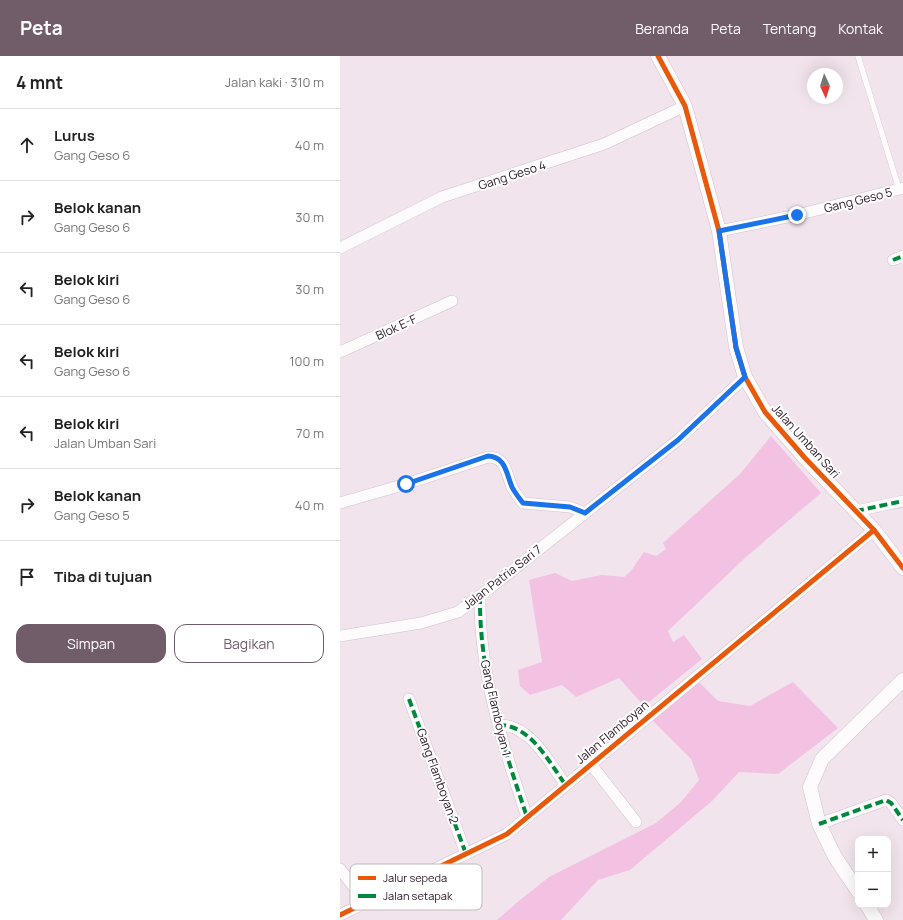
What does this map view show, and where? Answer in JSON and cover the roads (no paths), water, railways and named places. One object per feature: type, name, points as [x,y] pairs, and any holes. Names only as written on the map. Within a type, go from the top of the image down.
[{"type":"street","name":"Jalan Umban Sari","points":[[658,56],[684,106],[719,231],[736,348],[745,377],[765,412],[805,458],[874,530],[903,568]]},
{"type":"street","name":"Gang Geso 4","points":[[340,248],[442,197],[492,182],[604,144],[684,106]]},
{"type":"street","name":"Gang Geso 5","points":[[719,231],[797,215],[901,189]]},
{"type":"street","name":"Blok E-F","points":[[340,352],[452,301]]},
{"type":"street","name":"Jalan Patria Sari 7","points":[[340,636],[421,623],[458,612],[678,440],[745,377]]},
{"type":"street","points":[[340,503],[406,484],[488,456],[496,457],[501,460],[513,488],[523,503],[570,507],[585,513]]},
{"type":"street","points":[[856,511],[903,501]]},
{"type":"street","name":"Jalan Flamboyan","points":[[446,864],[507,834],[590,763],[874,530]]},
{"type":"street","name":"Gang Flamboyan 1","points":[[480,596],[480,620],[485,667],[503,747],[527,818]]},
{"type":"street","points":[[855,887],[835,857],[819,824],[810,787],[822,759],[903,680]]},
{"type":"street","name":"Gang Flamboyan 2","points":[[409,699],[466,854]]},
{"type":"street","points":[[498,726],[514,728],[522,732],[534,743],[565,784]]},
{"type":"street","points":[[590,763],[636,822]]},
{"type":"street","points":[[819,824],[884,800],[891,803],[903,820]]},
{"type":"street","points":[[340,869],[350,882]]},
{"type":"street","points":[[869,908],[876,920]]},
{"type":"street","name":"Jalan Flamboyan","points":[[340,915],[351,910]]},
{"type":"lane","points":[[858,56],[901,189]]}]
